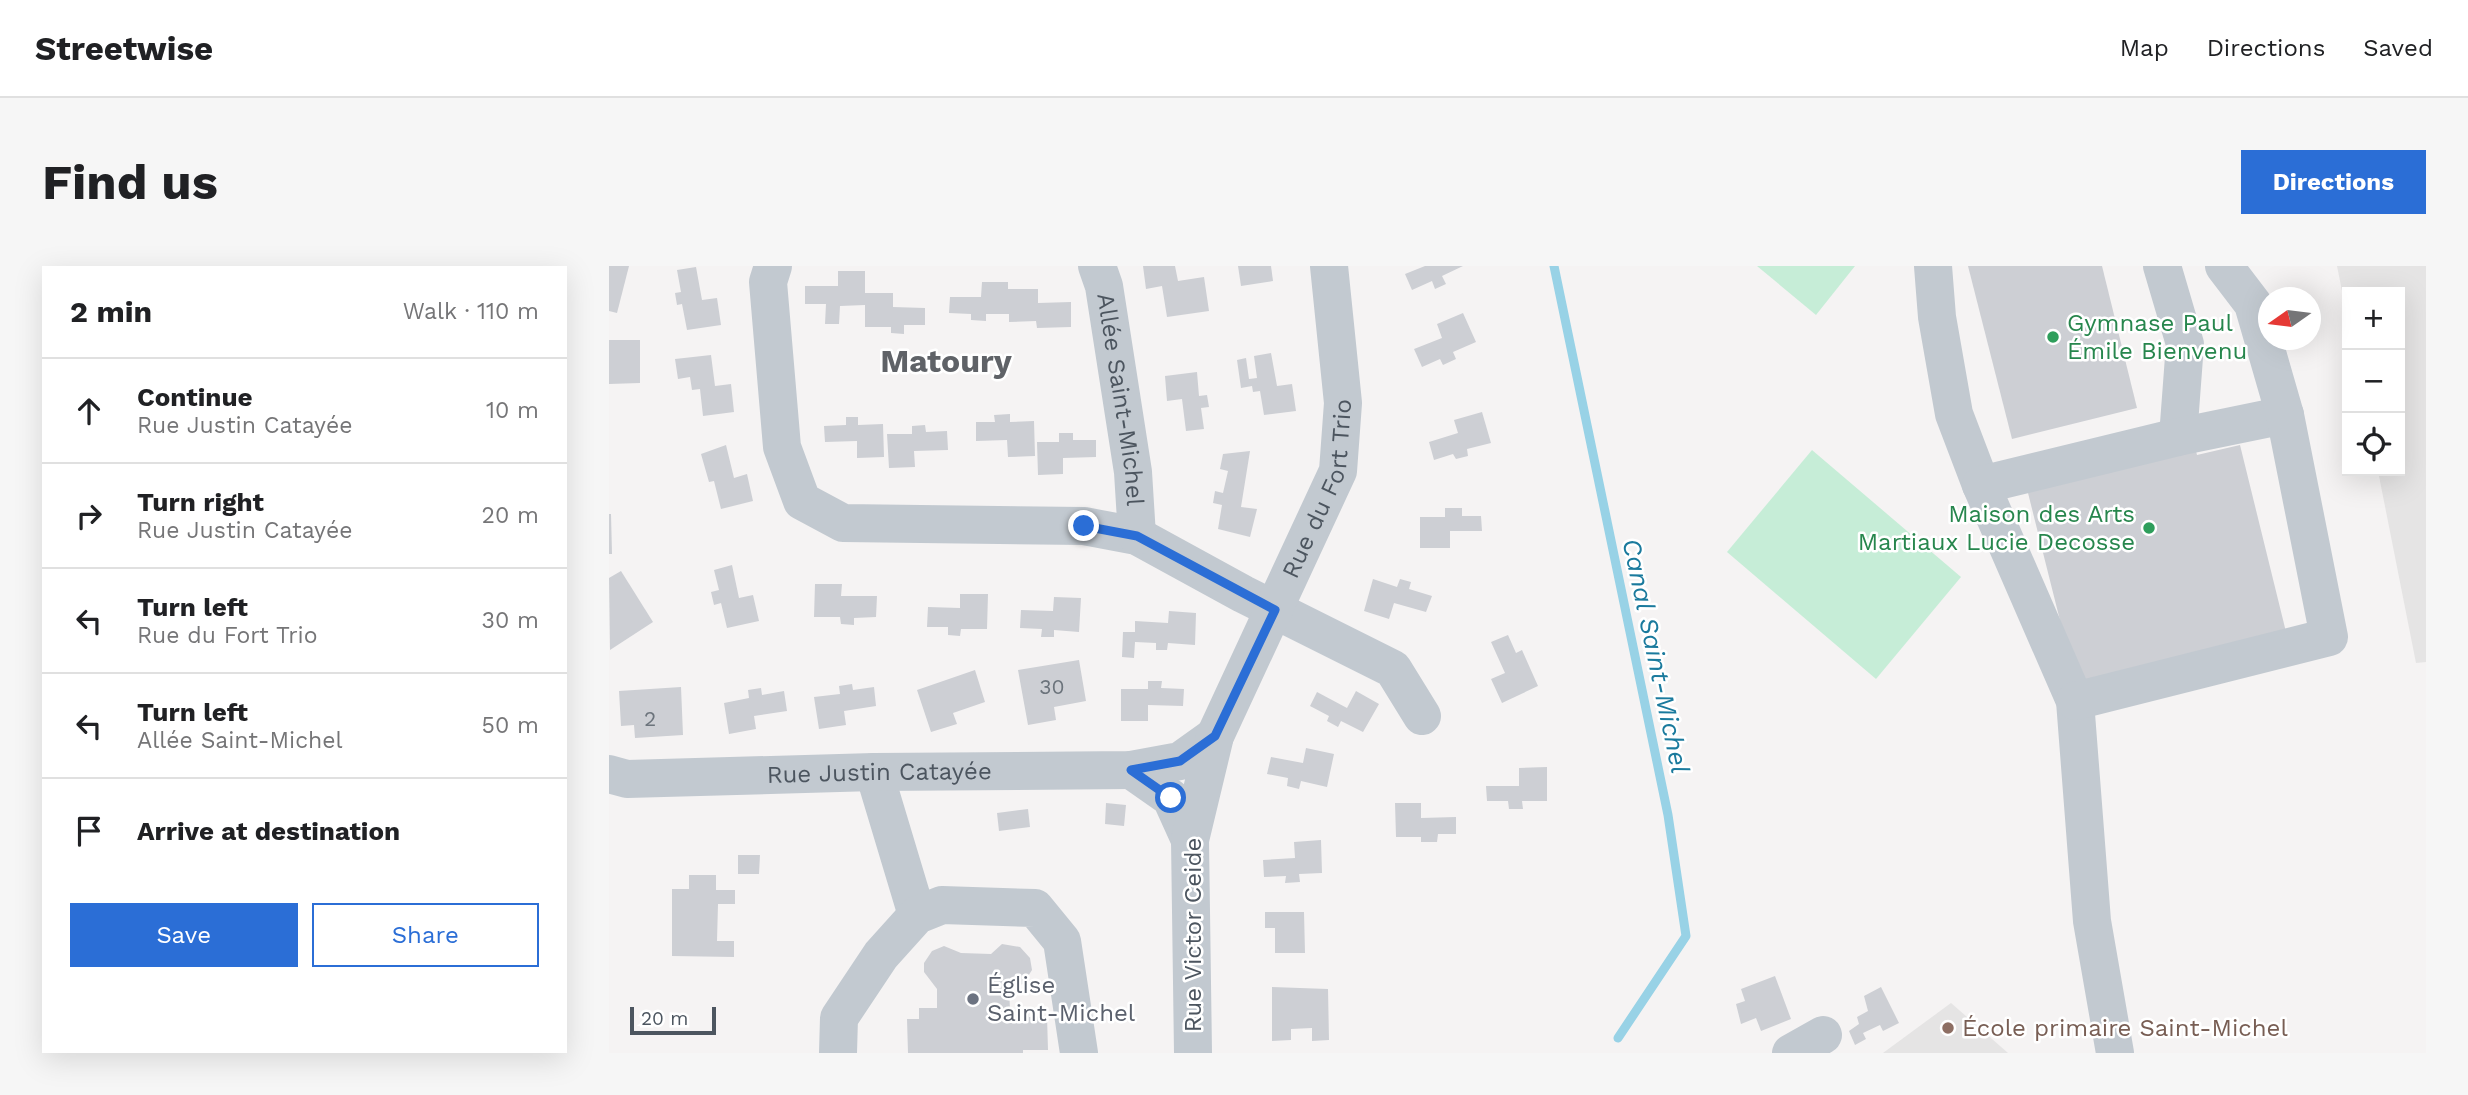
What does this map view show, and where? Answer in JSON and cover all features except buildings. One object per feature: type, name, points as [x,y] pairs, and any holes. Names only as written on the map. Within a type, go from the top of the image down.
[{"type":"street","name":"Allée Saint-Michel","points":[[773,266],[768,282],[782,447],[802,501],[843,523],[1084,526],[1137,536],[1393,669],[1422,716]]},
{"type":"street","name":"Allée Saint-Michel","points":[[1097,266],[1104,286],[1133,472],[1137,536]]},
{"type":"street","name":"Rue du Fort Trio","points":[[1215,736],[1338,471],[1343,402],[1329,266]]},
{"type":"street","points":[[1933,266],[1937,317],[1954,414],[1981,485],[2075,701],[2092,921],[2115,1053]]},
{"type":"street","points":[[2162,266],[2185,344],[2178,437]]},
{"type":"street","points":[[2075,701],[2329,637],[2285,415],[2253,304],[2224,266]]},
{"type":"street","points":[[1981,485],[2178,437],[2285,415]]},
{"type":"street","name":"Rue Justin Catayée","points":[[615,784],[874,772],[1131,770],[1180,761],[1215,736]]},
{"type":"street","name":"Rue Victor Ceide","points":[[1193,1053],[1190,840],[1215,736]]},
{"type":"street","points":[[1131,770],[1171,798],[1190,840]]},
{"type":"street","points":[[874,772],[917,915]]},
{"type":"street","points":[[838,1053],[839,1018],[881,955],[917,915],[942,905],[1035,908],[1062,941],[1079,1053]]},
{"type":"shaded area","points":[[2337,266],[2426,266],[2426,662],[2416,663],[2379,476],[2405,476],[2405,287],[2342,287],[2342,291]]},
{"type":"shaded area","name":"École primaire Saint-Michel","points":[[1951,1003],[2008,1053],[1883,1053]]},
{"type":"green space","points":[[1757,266],[1855,266],[1816,315]]},
{"type":"green space","points":[[1812,450],[1961,577],[1876,679],[1727,552]]},
{"type":"waterway","name":"Canal Saint-Michel","points":[[1554,266],[1668,815],[1686,936],[1618,1038]]},
{"type":"place","name":"Gymnase Paul Émile Bienvenu","points":[[2053,337]]},
{"type":"place","name":"Maison des Arts Martiaux Lucie Decosse","points":[[2149,528]]},
{"type":"place","name":"Église Saint-Michel","points":[[973,999]]},
{"type":"place","name":"École primaire Saint-Michel","points":[[1948,1028]]},
{"type":"district","name":"Matoury","points":[[946,361]]},
{"type":"route","points":[[1084,526],[1137,536],[1275,610],[1215,736],[1180,761],[1131,770],[1171,798]]}]
